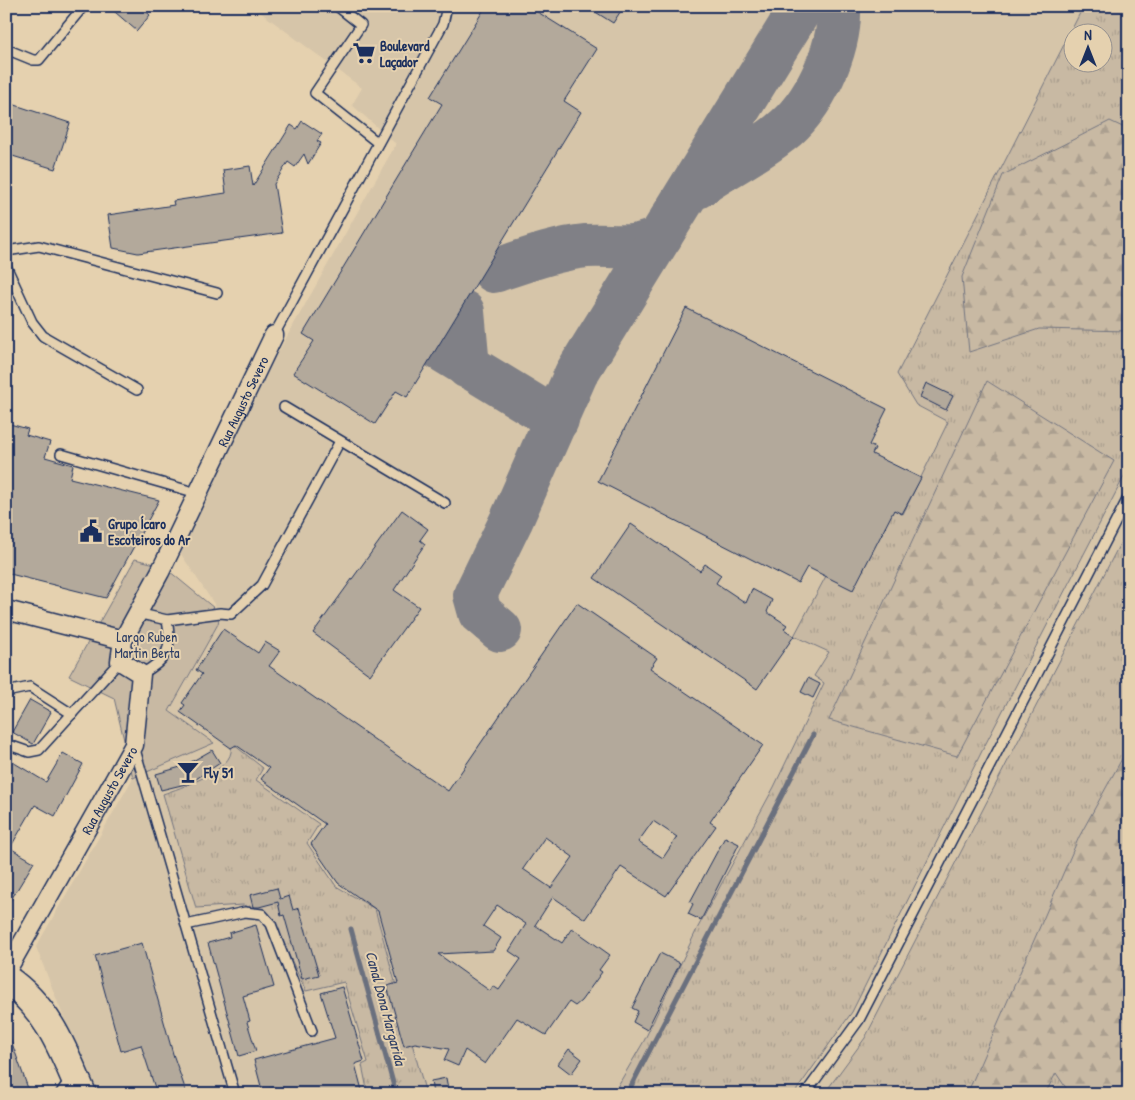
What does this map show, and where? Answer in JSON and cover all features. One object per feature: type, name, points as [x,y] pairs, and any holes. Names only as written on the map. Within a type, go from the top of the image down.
[{"type":"main road","points":[[6,979],[31,998],[60,1041],[72,1087]]},
{"type":"street","name":"Rua Augusto Severo","points":[[120,662],[123,640],[274,335]]},
{"type":"street","points":[[6,610],[123,640]]},
{"type":"street","points":[[120,662],[141,674]]},
{"type":"street","name":"Rua Augusto Severo","points":[[6,972],[134,746],[141,674]]},
{"type":"lane","points":[[337,6],[361,25],[314,93],[378,143]]},
{"type":"lane","points":[[274,335],[443,24],[446,6]]},
{"type":"lane","points":[[6,48],[33,60],[39,60],[82,8]]},
{"type":"lane","points":[[6,251],[38,246],[217,293]]},
{"type":"lane","points":[[6,266],[32,322],[43,336],[137,390]]},
{"type":"lane","points":[[284,407],[445,502]]},
{"type":"lane","points":[[137,613],[167,620],[220,613],[230,614],[262,585],[340,441]]},
{"type":"lane","points":[[61,454],[197,493]]},
{"type":"lane","points":[[805,1094],[859,1020],[1129,496]]},
{"type":"lane","points":[[141,674],[159,664],[170,647],[167,620]]},
{"type":"lane","points":[[6,744],[34,753],[120,662]]},
{"type":"lane","points":[[6,692],[30,687],[72,714]]},
{"type":"lane","points":[[134,746],[235,1094]]},
{"type":"lane","points":[[186,925],[245,912],[262,914],[271,924],[312,1032]]},
{"type":"shaded area","points":[[252,6],[1129,6],[1129,1094],[94,1094],[36,947],[133,778],[214,743],[169,711],[218,624],[220,613],[179,551],[272,363],[396,144],[352,105],[362,88]]},
{"type":"green space","points":[[1069,6],[1129,6],[1129,467],[984,747],[852,1012],[794,1094],[613,1094],[644,1041],[697,929],[774,787],[824,683],[814,676],[829,652],[794,636],[826,576],[894,510],[903,514],[948,422],[916,405],[897,374],[1062,49],[1062,72],[1112,72],[1112,22],[1075,22],[1080,13]]},
{"type":"green space","points":[[1110,121],[1129,130],[1129,331],[1039,329],[969,352],[962,277],[1003,175]]},
{"type":"green space","points":[[987,381],[1114,461],[957,756],[829,720]]},
{"type":"green space","points":[[1129,526],[1129,1094],[824,1094],[865,1038]]},
{"type":"green space","name":"Largo Ruben Martin Berta","points":[[135,559],[163,566],[220,613],[218,624],[169,711],[214,743],[133,778],[114,698],[69,676]]},
{"type":"green space","points":[[229,741],[263,768],[256,780],[319,824],[307,843],[336,886],[375,909],[426,1094],[368,1094],[362,1065],[368,1062],[344,982],[306,991],[270,915],[243,905],[196,908],[163,794],[202,778],[222,766],[231,752]]},
{"type":"green space","points":[[1129,746],[1129,1094],[1070,1094],[1056,1073],[1045,1094],[967,1094],[1079,837]]},
{"type":"building","points":[[108,6],[140,6],[150,15],[137,31]]},
{"type":"building","points":[[486,6],[528,6],[597,49],[564,101],[581,112],[407,397],[396,391],[375,424],[293,373],[314,341],[303,334],[442,104],[430,97]]},
{"type":"building","points":[[586,6],[624,6],[613,23]]},
{"type":"building","points":[[6,102],[70,123],[55,169],[6,154]]},
{"type":"building","points":[[302,121],[322,134],[317,141],[321,143],[308,164],[304,154],[295,167],[288,162],[274,184],[282,233],[138,253],[113,248],[108,215],[174,205],[173,201],[226,193],[223,170],[250,166],[253,186],[291,125],[297,129]]},
{"type":"building","points":[[686,308],[887,409],[869,445],[875,448],[872,454],[921,478],[902,514],[894,510],[853,590],[807,567],[798,583],[598,481]]},
{"type":"building","points":[[926,383],[953,396],[946,410],[920,397]]},
{"type":"building","points":[[6,423],[28,429],[26,435],[50,442],[45,457],[73,465],[70,478],[159,500],[106,598],[6,573]]},
{"type":"building","points":[[402,510],[428,529],[420,540],[425,544],[394,590],[419,607],[370,675],[313,633]]},
{"type":"building","points":[[631,524],[700,571],[705,564],[721,575],[716,583],[746,603],[752,589],[772,600],[767,612],[787,625],[784,629],[794,636],[757,689],[594,578]]},
{"type":"building","points":[[577,603],[657,658],[650,668],[763,745],[710,822],[716,826],[666,896],[621,867],[585,919],[553,897],[535,925],[562,943],[572,928],[610,955],[599,970],[602,972],[581,1001],[575,1006],[569,1002],[546,1035],[517,1018],[485,1064],[465,1050],[458,1066],[444,1060],[449,1049],[415,1043],[404,1046],[387,986],[398,983],[378,911],[338,883],[311,844],[325,824],[261,779],[269,768],[236,745],[231,748],[180,712],[185,705],[182,703],[202,674],[196,670],[223,629],[258,653],[265,642],[280,651],[269,666],[448,791]],"holes":[[[653,821],[677,837],[663,858],[638,842]],[[545,837],[573,857],[551,888],[523,869]],[[497,905],[526,924],[509,951],[521,959],[499,990],[493,986],[490,991],[438,954],[493,951],[501,938],[483,926]]]},
{"type":"building","points":[[808,678],[820,684],[813,698],[801,692]]},
{"type":"building","points":[[30,700],[51,712],[33,744],[12,732]]},
{"type":"building","points":[[212,750],[220,763],[190,783],[161,790],[156,774],[184,766]]},
{"type":"building","points":[[63,753],[83,764],[55,816],[35,805],[10,848],[34,862],[6,908],[6,758],[46,782]]},
{"type":"building","points":[[725,837],[739,844],[701,920],[688,914],[693,904],[690,902]]},
{"type":"building","points":[[277,888],[280,899],[289,896],[293,910],[299,908],[319,975],[302,979],[284,915],[281,916],[278,902],[253,907],[250,895]]},
{"type":"building","points":[[256,925],[274,987],[243,996],[250,1021],[247,1022],[256,1051],[239,1056],[208,943],[230,937],[229,933]]},
{"type":"building","points":[[142,943],[173,1054],[187,1094],[157,1094],[141,1045],[121,1051],[95,956]]},
{"type":"building","points":[[660,953],[680,963],[647,1030],[633,1022],[638,1011],[632,1008]]},
{"type":"building","points":[[342,987],[364,1061],[355,1064],[363,1094],[282,1094],[281,1087],[262,1090],[254,1060],[335,1038],[321,993]]},
{"type":"building","points":[[8,1032],[30,1094],[6,1094]]},
{"type":"building","points":[[569,1049],[582,1059],[571,1074],[558,1064]]},
{"type":"building","points":[[446,1078],[449,1094],[433,1094],[431,1081]]},
{"type":"waterway","points":[[627,1094],[813,735]]},
{"type":"waterway","name":"Canal Dona Margarida","points":[[351,929],[396,1094]]},
{"type":"taxiway","points":[[500,630],[480,613],[475,595],[511,521],[576,374],[802,6]]},
{"type":"taxiway","points":[[697,187],[770,141],[792,122],[804,108],[823,76],[830,58],[838,23],[839,6]]},
{"type":"taxiway","points":[[494,271],[563,250],[586,246],[634,246],[652,241],[661,236]]},
{"type":"taxiway","points":[[463,312],[468,367]]},
{"type":"taxiway","points":[[432,344],[557,420]]},
{"type":"place","name":"Boulevard Laçador","points":[[364,53]]},
{"type":"place","name":"Grupo Ícaro Escoteiros do Ar","points":[[91,531]]},
{"type":"place","name":"Fly 51","points":[[188,772]]}]
